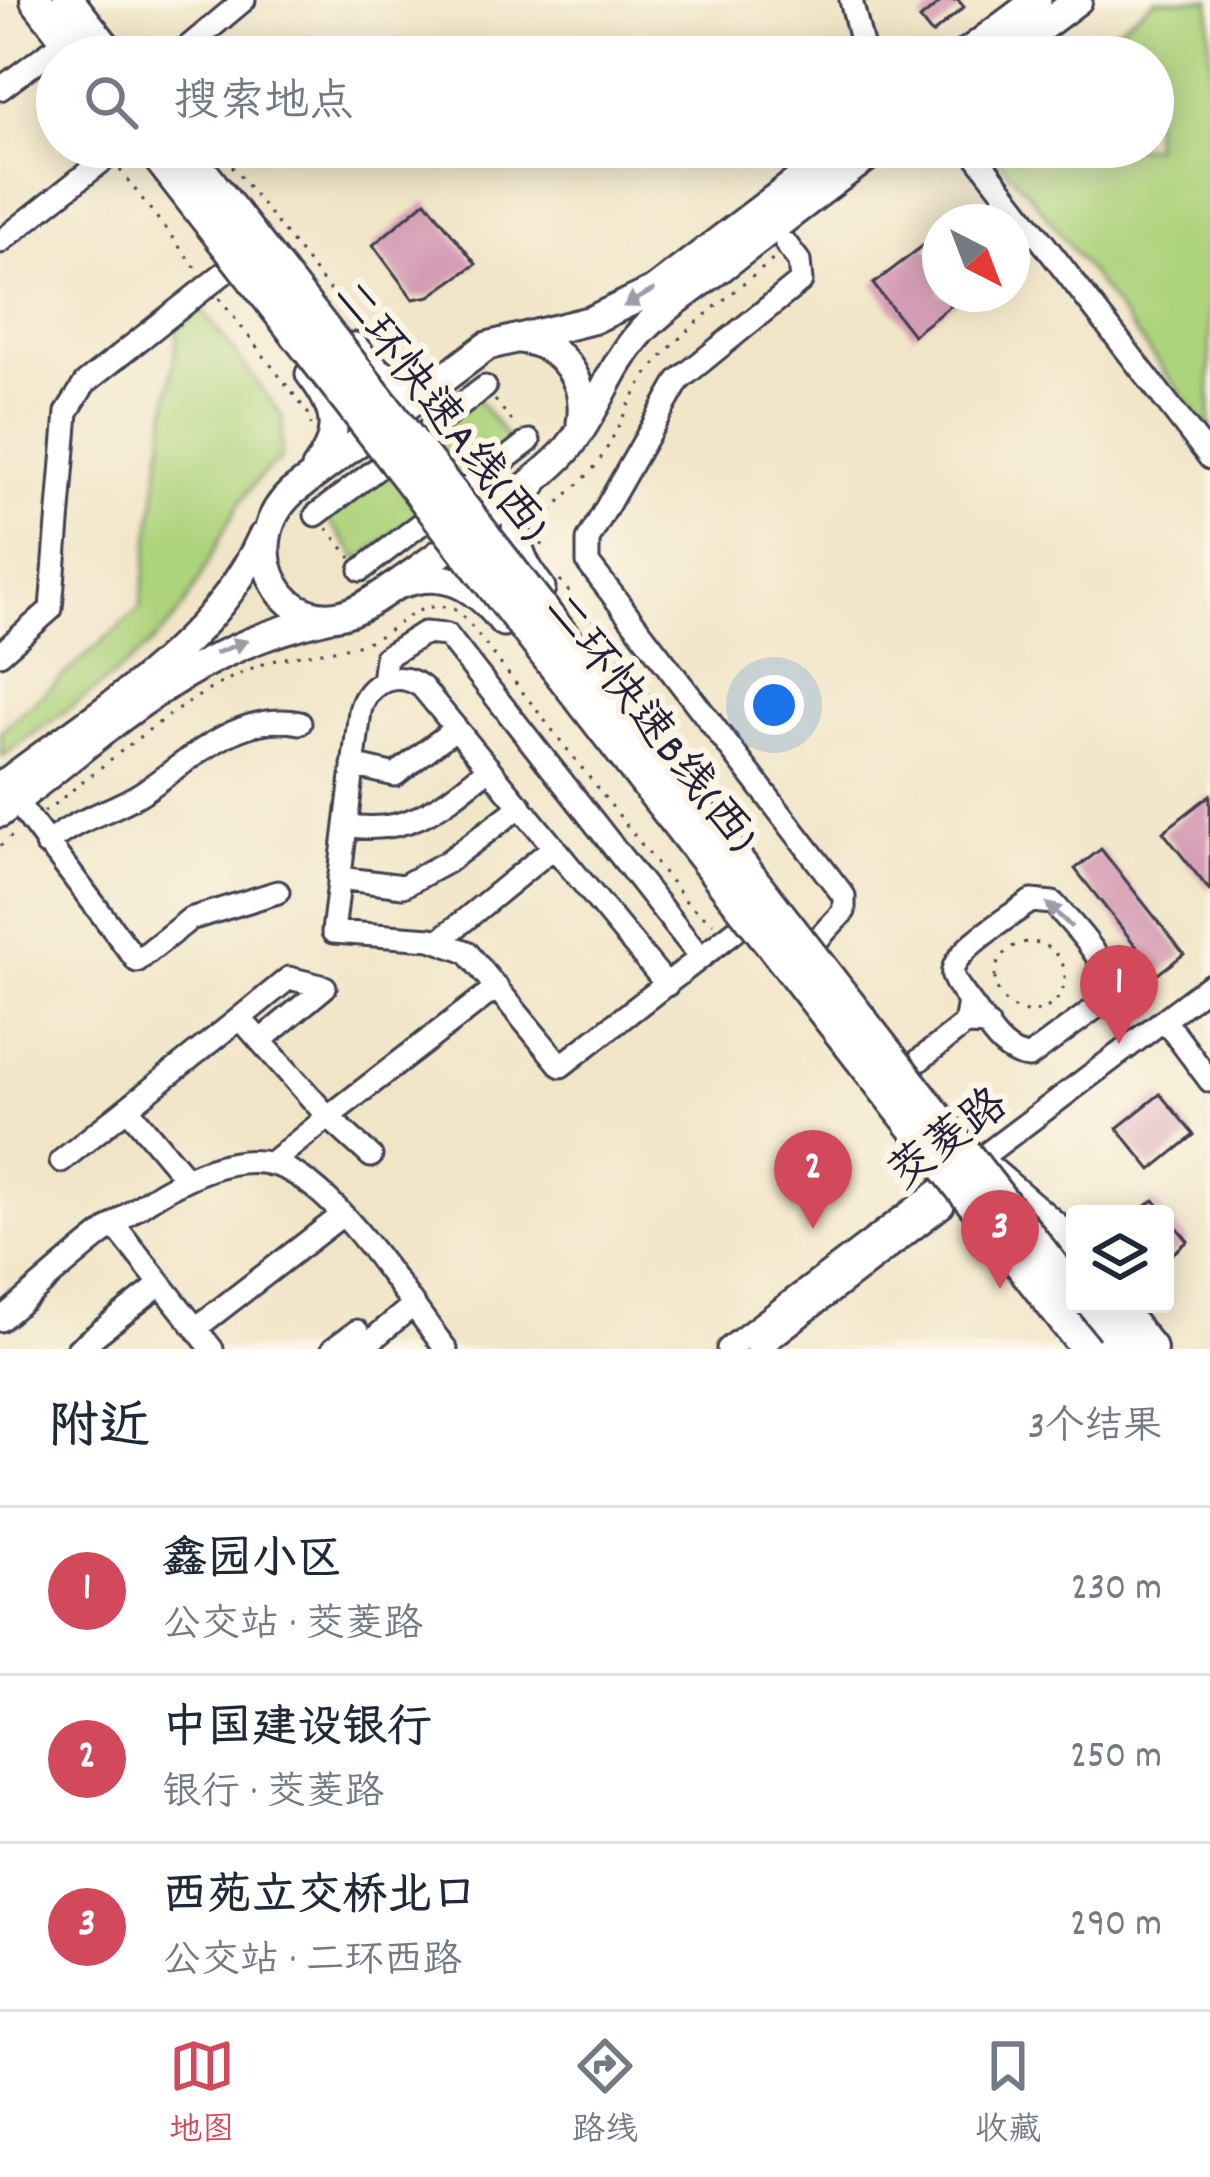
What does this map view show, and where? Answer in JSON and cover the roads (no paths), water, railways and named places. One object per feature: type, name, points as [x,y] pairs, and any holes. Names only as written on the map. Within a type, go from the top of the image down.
[{"type":"highway","points":[[39,0],[61,36]]},
{"type":"highway","points":[[65,0],[93,36]]},
{"type":"highway","name":"二环快速B线(西)","points":[[166,168],[1086,1349]]},
{"type":"highway","name":"二环快速A线(西)","points":[[198,168],[1066,1282]]},
{"type":"highway","points":[[1041,1230],[1066,1251]]},
{"type":"highway","points":[[1090,1313],[1118,1349]]},
{"type":"highway","points":[[1122,1313],[1151,1349]]},
{"type":"main road","points":[[20,0],[55,36]]},
{"type":"main road","points":[[85,0],[113,36]]},
{"type":"main road","points":[[989,36],[1037,0]]},
{"type":"main road","points":[[1030,36],[1078,0]]},
{"type":"main road","points":[[8,797],[193,637],[233,590],[271,516],[322,461],[335,419],[327,397],[282,338],[220,278],[136,168]]},
{"type":"main road","points":[[215,168],[368,364],[395,382],[425,381],[502,340],[592,320],[641,298],[814,168]]},
{"type":"main road","points":[[853,168],[652,321],[616,364],[576,438],[522,500],[517,546],[533,577],[913,1066],[968,1178],[1001,1261],[1070,1349]]},
{"type":"main road","points":[[282,338],[296,345],[314,341],[326,327],[323,307]]},
{"type":"main road","points":[[502,340],[530,340],[565,361],[582,397],[576,438]]},
{"type":"main road","points":[[292,492],[472,355]]},
{"type":"main road","points":[[374,600],[554,463]]},
{"type":"main road","points":[[271,516],[263,543],[273,582],[302,609],[344,614]]},
{"type":"main road","points":[[8,797],[199,662],[261,635],[344,614],[425,578],[465,585],[486,601],[558,692],[733,930],[968,1178],[1041,1230],[1066,1262]]},
{"type":"main road","points":[[558,692],[554,671],[565,656],[584,653],[598,662]]},
{"type":"main road","points":[[933,1134],[968,1178]]},
{"type":"main road","points":[[1106,1313],[1135,1349]]},
{"type":"street","points":[[201,36],[244,0]]},
{"type":"street","points":[[851,0],[860,36]]},
{"type":"street","points":[[0,89],[36,72]]},
{"type":"street","points":[[0,242],[97,168]]},
{"type":"street","points":[[985,168],[1210,458]]},
{"type":"street","points":[[785,244],[803,272],[801,281],[679,380],[588,540],[588,563],[844,896],[844,911],[816,941]]},
{"type":"street","points":[[0,654],[52,609],[68,412],[85,383],[220,278]]},
{"type":"street","points":[[316,515],[485,387]]},
{"type":"street","points":[[361,570],[529,442]]},
{"type":"street","points":[[383,682],[379,649],[424,633],[447,634],[700,957]]},
{"type":"street","points":[[668,985],[409,677],[383,682],[362,702],[333,932],[439,941],[467,952],[562,1066],[668,985],[733,930]]},
{"type":"street","points":[[46,845],[86,815],[140,794],[180,762],[229,735],[283,719],[300,723]]},
{"type":"street","points":[[353,765],[395,775],[456,728]]},
{"type":"street","points":[[346,825],[388,830],[412,823],[489,768]]},
{"type":"street","points":[[8,797],[137,961],[190,919],[278,892]]},
{"type":"street","points":[[340,878],[403,886],[447,862],[521,806]]},
{"type":"street","points":[[439,941],[554,847]]},
{"type":"street","points":[[1031,901],[1053,903],[1104,968],[1109,989],[1106,1000],[1029,1057],[1008,1052],[976,1025],[969,1001],[953,977],[958,956],[1031,901]]},
{"type":"street","points":[[61,1161],[289,978],[325,987],[260,1041]]},
{"type":"street","name":"茭菱路","points":[[757,1349],[1210,985]]},
{"type":"street","points":[[270,1164],[497,987]]},
{"type":"street","name":"茭菱路","points":[[728,1349],[1210,1001]]},
{"type":"street","points":[[241,1018],[328,1117],[371,1156]]},
{"type":"street","points":[[913,1066],[976,1025]]},
{"type":"street","points":[[1172,1030],[1210,1082]]},
{"type":"street","points":[[128,1108],[185,1177]]},
{"type":"street","points":[[0,1320],[185,1177],[236,1161],[270,1164],[316,1190],[446,1349]]},
{"type":"street","points":[[968,1178],[1066,1234]]},
{"type":"street","points":[[196,1328],[341,1216]]},
{"type":"street","points":[[116,1227],[212,1349]]},
{"type":"street","points":[[78,1349],[161,1284]]},
{"type":"street","points":[[333,1349],[356,1331],[368,1347],[412,1306]]},
{"type":"street","points":[[1139,1313],[1167,1349]]},
{"type":"place","name":"鑫园小区","points":[[1119,1044]]},
{"type":"place","name":"中国建设银行","points":[[813,1229]]},
{"type":"place","name":"西苑立交桥北口","points":[[1000,1289]]}]
